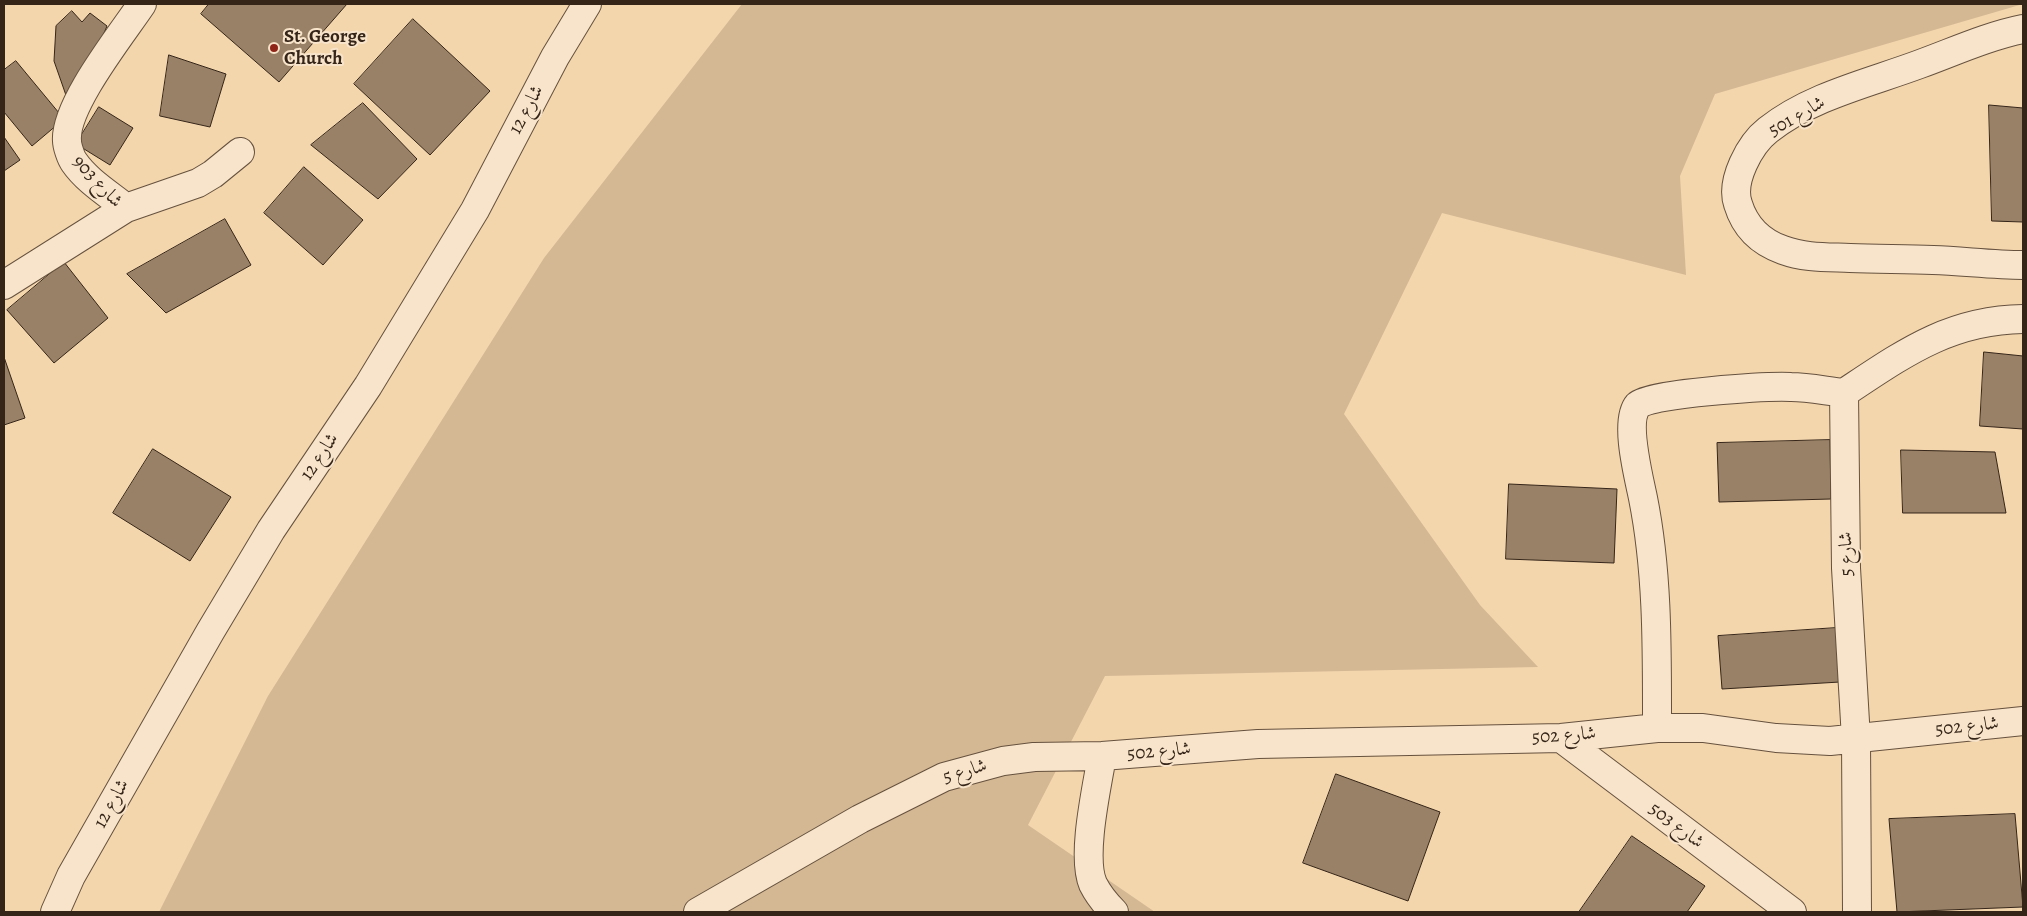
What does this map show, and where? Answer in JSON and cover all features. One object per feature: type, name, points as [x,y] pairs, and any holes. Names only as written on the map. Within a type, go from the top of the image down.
[{"type":"street","name":"شارع 903","points":[[4,285],[126,208],[88,177],[74,161],[66,141],[69,123],[78,101],[142,4]]},
{"type":"street","name":"شارع 12","points":[[55,912],[71,876],[210,632],[271,530],[368,386],[474,210],[555,57],[587,4]]},
{"type":"street","name":"شارع 501","points":[[2023,29],[1847,90],[1809,105],[1785,119],[1766,131],[1746,159],[1740,173],[1736,198],[1742,216],[1756,234],[1781,250],[1807,257],[1936,260],[2023,266]]},
{"type":"street","points":[[126,208],[198,183],[213,174],[240,152]]},
{"type":"street","points":[[1657,728],[1656,627],[1648,523],[1634,447],[1632,426],[1634,411],[1644,402],[1681,394],[1743,388],[1791,386],[1844,393],[1911,348],[1940,335],[1990,321],[2023,318]]},
{"type":"street","name":"شارع 5","points":[[1844,393],[1846,568],[1856,739],[1857,912]]},
{"type":"street","name":"شارع 502","points":[[1102,756],[1258,744],[1560,738],[1657,728],[1703,728],[1800,740],[1856,739],[2023,721]]},
{"type":"street","name":"شارع 503","points":[[1560,738],[1792,912]]},
{"type":"street","name":"شارع 5","points":[[698,912],[860,819],[944,777],[1003,761],[1034,756],[1102,756]]},
{"type":"street","points":[[1102,756],[1090,838],[1089,863],[1093,883],[1114,912]]},
{"type":"shaded area","points":[[742,4],[2023,4],[1715,94],[1680,176],[1686,275],[1442,213],[1344,414],[1480,605],[1538,667],[1105,676],[1028,825],[1155,912],[159,912],[268,696],[544,258]]},
{"type":"building","name":"St. George Church","points":[[209,4],[347,4],[279,82],[201,14]]},
{"type":"building","points":[[72,11],[82,22],[90,13],[107,26],[93,60],[68,101],[54,61],[56,26]]},
{"type":"building","points":[[413,19],[490,91],[430,155],[354,84]]},
{"type":"building","points":[[169,55],[226,74],[210,127],[160,116]]},
{"type":"building","points":[[16,61],[64,119],[32,146],[4,112],[4,70]]},
{"type":"building","points":[[363,103],[417,159],[378,199],[311,145]]},
{"type":"building","points":[[1989,105],[2023,108],[2023,222],[1992,221]]},
{"type":"building","points":[[99,107],[133,128],[110,165],[76,144]]},
{"type":"building","points":[[4,137],[20,160],[4,171]]},
{"type":"building","points":[[304,167],[363,220],[323,265],[264,213]]},
{"type":"building","points":[[225,219],[251,265],[166,313],[127,274]]},
{"type":"building","points":[[64,262],[108,318],[54,363],[7,310]]},
{"type":"building","points":[[1984,352],[2023,356],[2023,429],[1980,426]]},
{"type":"building","points":[[4,357],[25,418],[4,425]]},
{"type":"building","points":[[1830,440],[1831,499],[1719,502],[1717,443]]},
{"type":"building","points":[[153,449],[231,497],[190,561],[113,513]]},
{"type":"building","points":[[1901,450],[1995,452],[2006,513],[1903,513]]},
{"type":"building","points":[[1509,484],[1617,489],[1614,563],[1506,559]]},
{"type":"building","points":[[1836,628],[1840,682],[1722,689],[1718,636]]},
{"type":"building","points":[[1336,774],[1440,812],[1408,901],[1303,863]]},
{"type":"building","points":[[2015,814],[2023,907],[1897,912],[1889,819]]},
{"type":"building","points":[[1632,836],[1705,886],[1687,912],[1579,912]]},
{"type":"place","name":"St. George Church","points":[[274,48]]}]
